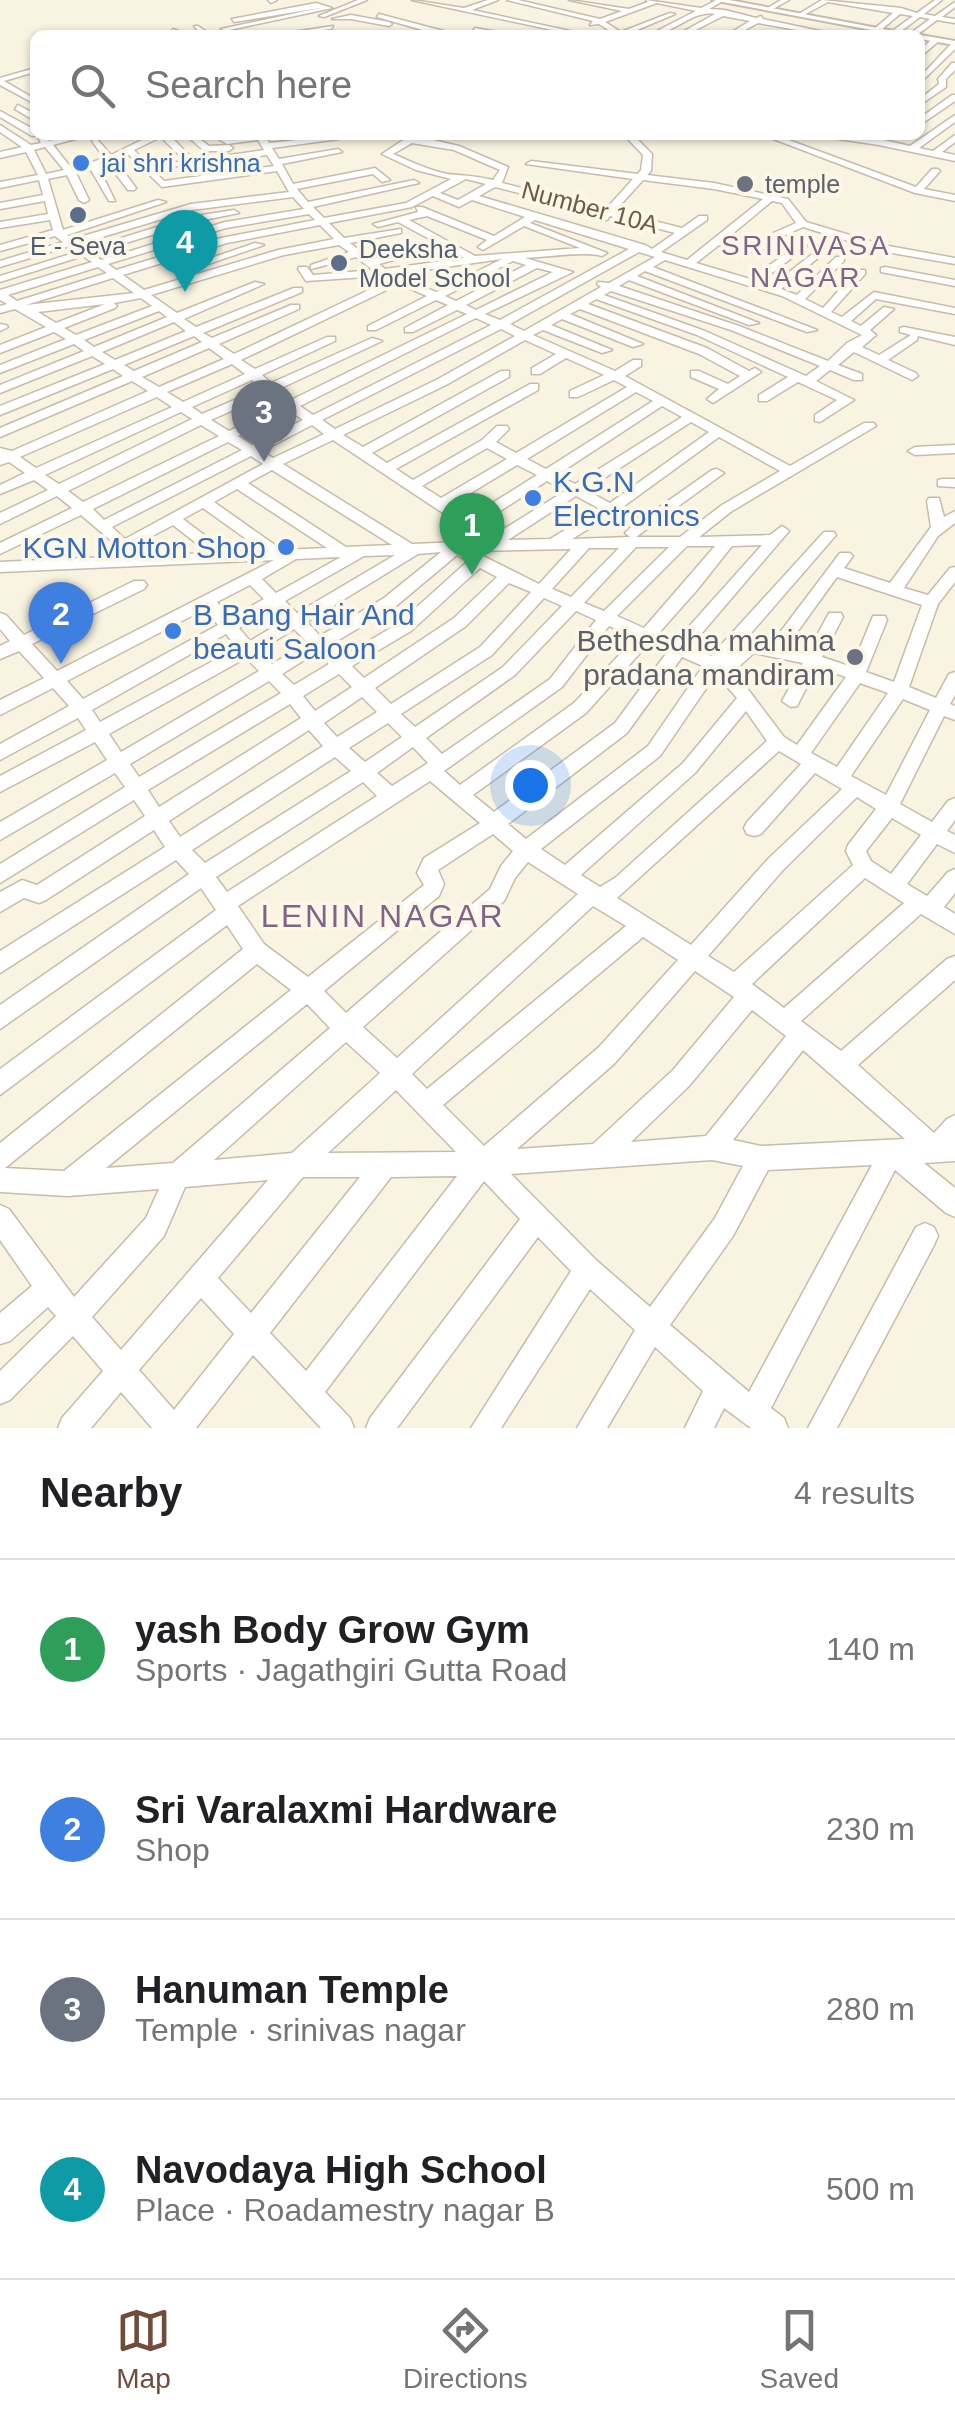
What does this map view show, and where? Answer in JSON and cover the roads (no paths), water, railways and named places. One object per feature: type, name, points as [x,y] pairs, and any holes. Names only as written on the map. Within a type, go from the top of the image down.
[{"type":"street","points":[[234,20],[272,1],[294,0]]},
{"type":"street","points":[[452,7],[471,0]]},
{"type":"street","points":[[465,11],[495,0]]},
{"type":"street","points":[[529,6],[542,0]]},
{"type":"street","points":[[572,0],[626,10]]},
{"type":"street","points":[[571,14],[607,0],[651,2],[774,24],[787,30],[799,28],[841,1]]},
{"type":"street","points":[[632,30],[696,0]]},
{"type":"street","points":[[662,30],[719,0],[777,6],[786,12],[869,30]]},
{"type":"street","points":[[786,12],[807,0]]},
{"type":"street","points":[[800,15],[827,0],[955,21]]},
{"type":"street","points":[[860,26],[896,0]]},
{"type":"street","points":[[877,30],[916,0]]},
{"type":"street","points":[[898,30],[939,0]]},
{"type":"street","points":[[272,1],[303,8]]},
{"type":"street","points":[[576,30],[651,2]]},
{"type":"street","points":[[346,3],[361,12],[410,23],[421,30]]},
{"type":"street","points":[[239,30],[346,3],[394,9],[370,20]]},
{"type":"street","points":[[415,3],[465,11],[477,27]]},
{"type":"street","points":[[691,30],[737,4]]},
{"type":"street","points":[[723,26],[758,4]]},
{"type":"street","points":[[815,30],[860,4]]},
{"type":"street","points":[[836,30],[860,4]]},
{"type":"street","points":[[919,30],[955,4]]},
{"type":"street","points":[[477,27],[515,5],[571,14],[615,30]]},
{"type":"street","points":[[477,27],[497,20],[515,5]]},
{"type":"street","points":[[515,5],[596,22]]},
{"type":"street","points":[[515,5],[582,28]]},
{"type":"street","points":[[361,12],[375,6]]},
{"type":"street","points":[[612,28],[682,6]]},
{"type":"street","points":[[740,30],[777,6]]},
{"type":"street","points":[[217,18],[259,8]]},
{"type":"street","points":[[225,30],[220,24],[234,20],[303,8],[329,8],[239,30]]},
{"type":"street","points":[[585,9],[614,15]]},
{"type":"street","points":[[293,30],[348,16],[389,24]]},
{"type":"street","points":[[410,23],[430,16]]},
{"type":"street","points":[[425,30],[442,20]]},
{"type":"street","points":[[497,20],[545,30]]},
{"type":"street","points":[[770,30],[774,24]]},
{"type":"street","points":[[196,27],[200,30]]},
{"type":"street","points":[[799,28],[804,30]]},
{"type":"street","points":[[925,49],[955,29]]},
{"type":"street","points":[[925,37],[955,44],[925,76]]},
{"type":"street","points":[[925,53],[944,56]]},
{"type":"street","points":[[925,98],[951,74],[944,56]]},
{"type":"street","points":[[0,81],[30,72]]},
{"type":"street","points":[[15,75],[30,83]]},
{"type":"street","points":[[0,81],[30,99]]},
{"type":"street","points":[[925,118],[955,96]]},
{"type":"street","points":[[0,100],[30,115]]},
{"type":"street","points":[[925,103],[955,110]]},
{"type":"street","points":[[0,114],[30,104]]},
{"type":"street","points":[[0,114],[30,131]]},
{"type":"street","points":[[912,150],[955,118]]},
{"type":"street","points":[[0,128],[26,146],[51,205],[74,244],[104,264],[134,293],[252,373],[288,404],[499,543]]},
{"type":"street","points":[[934,154],[955,138]]},
{"type":"street","points":[[45,140],[71,173],[84,200]]},
{"type":"street","points":[[0,147],[59,140]]},
{"type":"street","points":[[73,140],[96,166],[112,199]]},
{"type":"street","points":[[0,248],[51,205],[71,173],[96,166],[149,140]]},
{"type":"street","points":[[154,140],[179,182]]},
{"type":"street","points":[[156,140],[191,162],[370,184]]},
{"type":"street","points":[[197,140],[211,150],[361,204]]},
{"type":"street","points":[[225,140],[286,176],[409,204],[493,240]]},
{"type":"street","points":[[275,140],[286,176],[332,232],[377,268],[637,386],[790,471]]},
{"type":"street","points":[[0,295],[225,225],[334,140]]},
{"type":"street","name":"Number 10A","points":[[408,140],[386,154],[457,178],[465,176],[609,213],[694,225]]},
{"type":"street","points":[[425,140],[504,166],[495,183],[456,204],[433,194]]},
{"type":"street","points":[[595,224],[646,172],[648,154],[636,140]]},
{"type":"street","points":[[780,140],[918,191],[955,198]]},
{"type":"street","points":[[868,140],[955,158]]},
{"type":"street","points":[[890,145],[896,140]]},
{"type":"street","points":[[96,142],[130,188]]},
{"type":"street","points":[[0,155],[26,146]]},
{"type":"street","points":[[128,150],[158,183],[375,171],[385,180]]},
{"type":"street","points":[[0,264],[191,208],[286,176],[334,153],[286,176],[193,219],[0,279]]},
{"type":"street","points":[[179,182],[191,162]]},
{"type":"street","points":[[532,164],[714,186],[768,200],[784,200],[802,224]]},
{"type":"street","points":[[179,182],[286,176],[358,166]]},
{"type":"street","points":[[918,191],[935,171]]},
{"type":"street","points":[[0,176],[51,205]]},
{"type":"street","points":[[21,308],[225,240],[286,176],[414,184]]},
{"type":"street","points":[[409,204],[457,178]]},
{"type":"street","points":[[0,184],[51,205]]},
{"type":"street","points":[[512,209],[538,193]]},
{"type":"street","points":[[0,194],[51,205]]},
{"type":"street","points":[[471,197],[640,246],[799,299],[846,320],[869,338],[851,346],[809,382],[764,398]]},
{"type":"street","points":[[690,263],[768,200]]},
{"type":"street","points":[[0,206],[161,202]]},
{"type":"street","points":[[0,214],[51,205]]},
{"type":"street","points":[[0,226],[51,205]]},
{"type":"street","points":[[0,236],[51,205]]},
{"type":"street","points":[[427,213],[309,268],[310,279],[466,259],[578,253],[589,248]]},
{"type":"street","points":[[660,215],[694,225]]},
{"type":"street","points":[[466,259],[534,216]]},
{"type":"street","points":[[522,222],[602,253]]},
{"type":"street","points":[[720,242],[754,252],[775,236],[802,224],[878,247],[955,261]]},
{"type":"street","points":[[0,350],[245,247],[399,225],[444,243],[466,259]]},
{"type":"street","points":[[126,545],[272,464],[442,382],[644,267],[694,225]]},
{"type":"street","points":[[752,283],[818,228]]},
{"type":"street","points":[[773,290],[818,255],[850,238]]},
{"type":"street","points":[[0,550],[288,404],[625,242]]},
{"type":"street","points":[[0,310],[134,293],[282,252],[402,243]]},
{"type":"street","points":[[377,268],[444,243]]},
{"type":"street","points":[[103,526],[502,324],[640,246]]},
{"type":"street","points":[[825,312],[878,247]]},
{"type":"street","points":[[290,264],[352,249]]},
{"type":"street","points":[[0,519],[200,420],[272,389],[512,258],[565,271],[735,328],[858,377]]},
{"type":"street","points":[[799,299],[840,258]]},
{"type":"street","points":[[920,304],[936,258]]},
{"type":"street","points":[[409,330],[538,263]]},
{"type":"street","points":[[644,267],[812,330]]},
{"type":"street","points":[[885,270],[955,283]]},
{"type":"street","points":[[627,276],[754,323]]},
{"type":"street","points":[[3,456],[230,360],[400,279]]},
{"type":"street","points":[[0,389],[259,284]]},
{"type":"street","points":[[0,410],[298,290]]},
{"type":"street","points":[[0,295],[412,551]]},
{"type":"street","points":[[594,295],[702,334],[848,399],[820,418]]},
{"type":"street","points":[[846,320],[876,296],[955,311]]},
{"type":"street","points":[[578,304],[703,351],[749,376]]},
{"type":"street","points":[[0,433],[294,307]]},
{"type":"street","points":[[0,370],[159,308]]},
{"type":"street","points":[[863,330],[888,310]]},
{"type":"street","points":[[560,314],[637,344]]},
{"type":"street","points":[[540,324],[606,350]]},
{"type":"street","points":[[880,360],[908,334],[954,336]]},
{"type":"street","points":[[0,490],[331,339]]},
{"type":"street","points":[[851,346],[912,376]]},
{"type":"street","points":[[536,371],[566,354]]},
{"type":"street","points":[[574,394],[637,363]]},
{"type":"street","points":[[713,399],[768,364]]},
{"type":"street","points":[[362,453],[505,374]]},
{"type":"street","points":[[695,374],[729,389]]},
{"type":"street","points":[[442,382],[494,410]]},
{"type":"street","points":[[803,401],[809,382]]},
{"type":"street","points":[[385,470],[534,386]]},
{"type":"street","points":[[442,504],[637,386]]},
{"type":"street","points":[[470,524],[662,401]]},
{"type":"street","points":[[499,543],[691,417]]},
{"type":"street","points":[[0,1083],[227,907],[556,683],[607,617],[684,540],[727,508],[869,426]]},
{"type":"street","points":[[412,486],[487,443],[502,429]]},
{"type":"street","points":[[553,544],[609,510],[719,431]]},
{"type":"street","points":[[487,443],[609,510],[632,536]]},
{"type":"street","points":[[915,451],[955,448]]},
{"type":"street","points":[[3,456],[36,474],[56,493],[85,510],[126,545],[137,561]]},
{"type":"street","points":[[0,1018],[203,875],[362,773],[509,671],[578,604],[632,536],[717,473]]},
{"type":"street","points":[[238,484],[353,553]]},
{"type":"street","points":[[934,501],[939,528]]},
{"type":"street","points":[[204,502],[288,556]]},
{"type":"street","points":[[894,590],[939,528],[955,516]]},
{"type":"street","points":[[173,518],[224,557]]},
{"type":"street","points":[[0,1390],[75,1316],[155,1227],[178,1176],[498,895],[508,872],[526,850],[654,751],[829,535]]},
{"type":"street","points":[[3,564],[412,551],[499,543],[584,544],[632,536],[684,540],[778,536],[679,649],[621,728],[493,824],[431,864],[427,873],[434,884],[432,890],[68,1184]]},
{"type":"street","points":[[460,795],[580,708],[728,540]]},
{"type":"street","points":[[0,963],[486,652],[584,544]]},
{"type":"street","points":[[456,548],[506,576],[719,667],[778,742],[955,845]]},
{"type":"street","points":[[0,832],[390,602],[456,548]]},
{"type":"street","points":[[0,785],[248,650],[412,551]]},
{"type":"street","points":[[0,753],[277,601],[353,553]]},
{"type":"street","points":[[0,708],[288,556]]},
{"type":"street","points":[[776,650],[845,556]]},
{"type":"street","points":[[0,874],[405,627],[478,561]]},
{"type":"street","points":[[835,571],[931,602]]},
{"type":"street","points":[[306,1394],[482,1164],[607,1055],[847,784],[898,691],[931,602],[955,572]]},
{"type":"street","points":[[0,904],[22,889],[39,894],[362,690],[460,622],[506,576]]},
{"type":"street","points":[[252,578],[412,736],[460,795],[493,824],[526,850],[742,990],[945,1149]]},
{"type":"street","points":[[0,653],[139,585]]},
{"type":"street","points":[[207,600],[248,650],[293,694],[311,721],[390,796]]},
{"type":"street","points":[[792,701],[835,617]]},
{"type":"street","points":[[754,828],[807,759],[856,676],[879,620]]},
{"type":"street","points":[[1,624],[56,678],[80,708],[176,848],[203,875],[257,951],[366,1042],[587,1269],[720,1387],[764,1420],[892,1152]]},
{"type":"street","points":[[719,667],[747,649],[776,650],[948,710]]},
{"type":"street","points":[[955,678],[948,710],[889,808],[856,851],[864,867],[955,926]]},
{"type":"street","points":[[567,875],[696,760],[744,700]]},
{"type":"street","points":[[72,1428],[297,1166],[596,896],[622,884],[778,742]]},
{"type":"street","points":[[894,886],[955,806]]},
{"type":"street","points":[[600,1154],[682,1078],[742,990],[864,867]]},
{"type":"street","points":[[712,1148],[793,1028],[955,878]]},
{"type":"street","points":[[428,1103],[641,926]]},
{"type":"street","points":[[0,1158],[257,951]]},
{"type":"street","points":[[840,1065],[955,966]]},
{"type":"street","points":[[945,1149],[955,1127]]},
{"type":"street","points":[[0,1180],[68,1184],[297,1166],[482,1164],[712,1148],[761,1158],[945,1149]]},
{"type":"street","points":[[892,1152],[955,1204]]},
{"type":"street","points":[[592,1428],[652,1327],[724,1227],[761,1158]]},
{"type":"street","points":[[4,1234],[174,1428],[383,1167]]},
{"type":"street","points":[[380,1428],[536,1219]]},
{"type":"street","points":[[822,1428],[925,1236]]},
{"type":"street","points":[[485,1428],[587,1269]]},
{"type":"street","points":[[199,1277],[340,1428]]},
{"type":"street","points":[[0,1330],[49,1288]]},
{"type":"street","points":[[700,1428],[720,1387]]},
{"type":"place","name":"jai shri krishna","points":[[81,163]]},
{"type":"place","name":"temple","points":[[745,184]]},
{"type":"place","name":"E - Seva","points":[[78,215]]},
{"type":"place","name":"Deeksha Model School","points":[[339,263]]},
{"type":"place","name":"Navodaya High School","points":[[185,292]]},
{"type":"place","name":"Hanuman Temple","points":[[264,462]]},
{"type":"place","name":"K.G.N Electronics","points":[[533,498]]},
{"type":"place","name":"KGN Motton Shop","points":[[286,547]]},
{"type":"place","name":"yash Body Grow Gym","points":[[472,575]]},
{"type":"place","name":"B Bang Hair And beauti Saloon","points":[[173,631]]},
{"type":"place","name":"Bethesdha mahima pradana mandiram","points":[[855,657]]},
{"type":"place","name":"Sri Varalaxmi Hardware","points":[[61,664]]},
{"type":"district","name":"SRINIVASA NAGAR","points":[[806,261]]},
{"type":"district","name":"LENIN NAGAR","points":[[383,916]]}]
